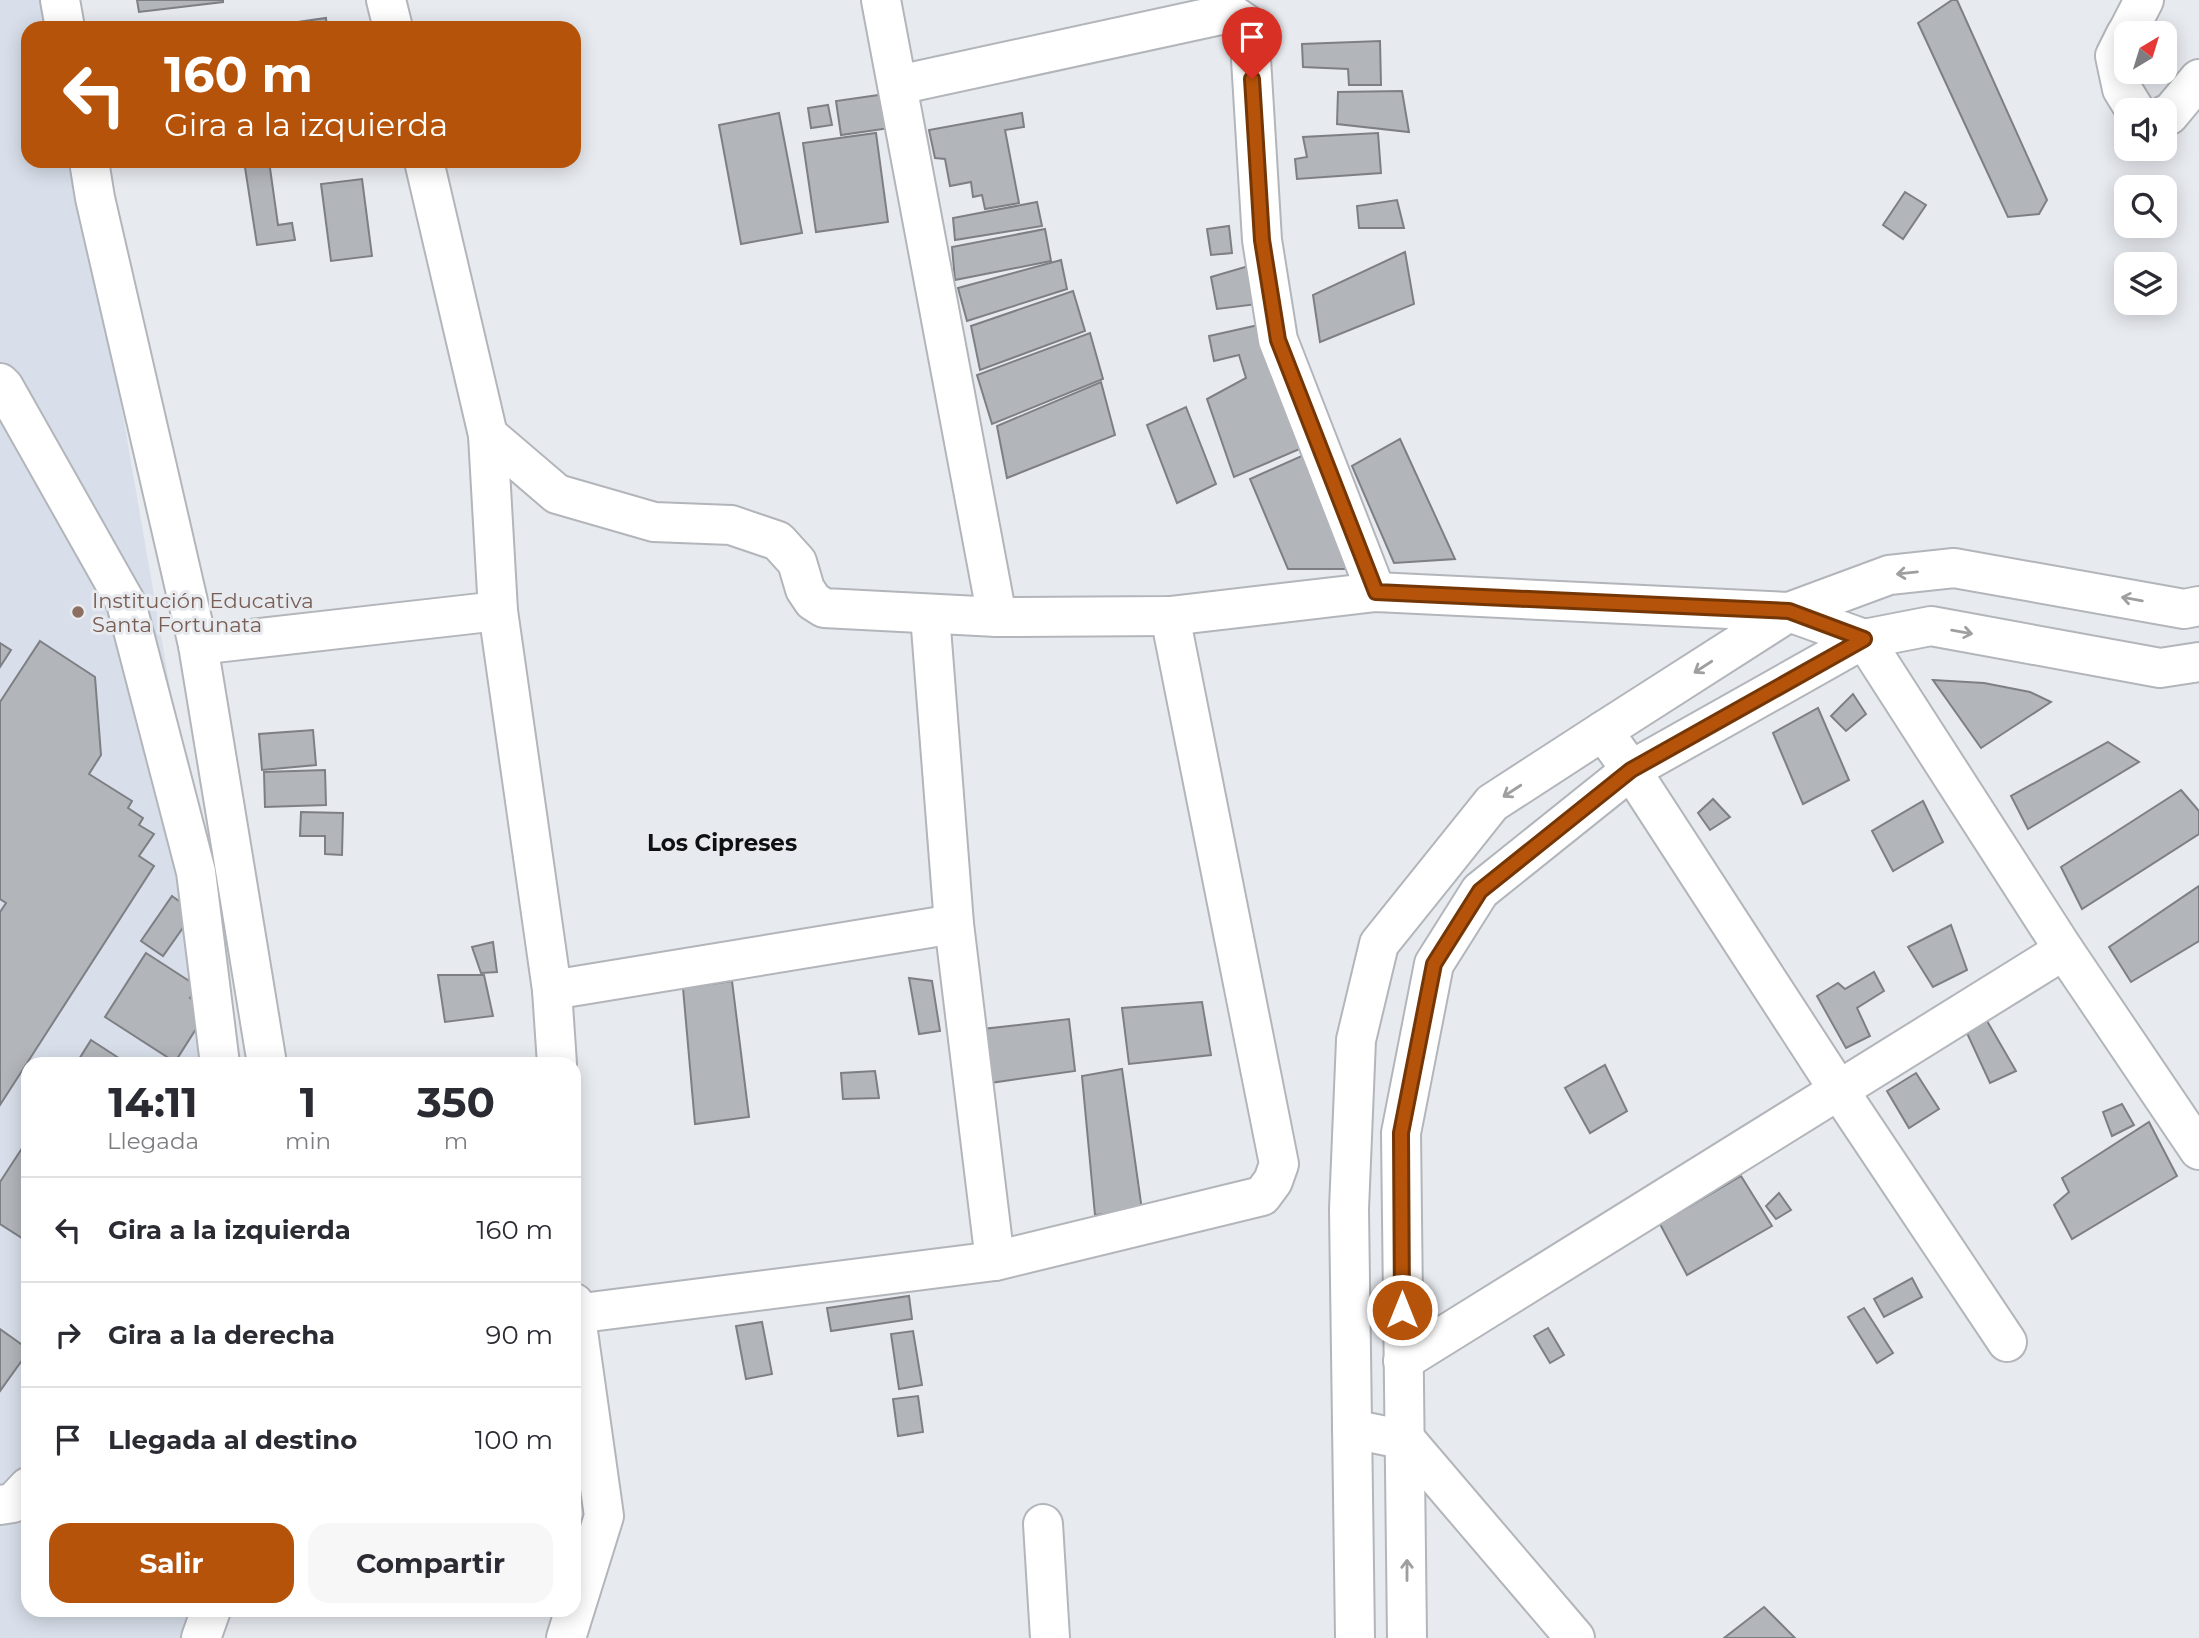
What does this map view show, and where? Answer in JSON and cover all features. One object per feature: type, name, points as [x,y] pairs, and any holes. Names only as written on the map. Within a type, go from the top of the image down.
[{"type":"street","points":[[60,0],[64,21]]},
{"type":"street","points":[[386,0],[391,21]]},
{"type":"street","points":[[881,0],[997,617]]},
{"type":"street","points":[[2134,21],[2144,0]]},
{"type":"street","points":[[898,85],[1230,13],[1249,26],[1262,240],[1278,340],[1376,592]]},
{"type":"street","points":[[2177,106],[2199,79]]},
{"type":"street","points":[[90,168],[98,212],[198,645],[266,1057]]},
{"type":"street","points":[[426,168],[488,435],[498,611],[552,990],[557,1057]]},
{"type":"street","points":[[0,383],[5,387],[125,603],[196,873],[219,1057]]},
{"type":"street","points":[[488,435],[557,494],[654,522],[731,525],[778,541],[797,562],[805,589],[813,601],[824,608],[997,617],[1170,616],[1376,592],[1789,611],[1864,639],[2064,950],[2199,1150]]},
{"type":"street","points":[[1355,1638],[1349,1209],[1356,1040],[1379,944],[1492,803],[1789,611],[1889,575],[1954,568],[2184,609],[2199,606]]},
{"type":"street","points":[[198,645],[498,611]]},
{"type":"street","points":[[930,615],[954,924],[995,1261]]},
{"type":"street","points":[[581,1313],[995,1261],[1262,1196],[1273,1181],[1279,1164],[1170,616]]},
{"type":"street","points":[[1407,1638],[1401,1133],[1434,964],[1480,891],[1631,770],[1864,639],[1931,626],[2160,668],[2199,662]]},
{"type":"street","points":[[1603,731],[2007,1342]]},
{"type":"street","points":[[1444,863],[1480,891]]},
{"type":"street","points":[[552,990],[954,924]]},
{"type":"street","points":[[1403,1361],[2064,950]]},
{"type":"street","points":[[581,1361],[604,1516],[581,1590]]},
{"type":"street","points":[[1352,1429],[1406,1440],[1575,1638]]},
{"type":"street","points":[[0,1505],[13,1503],[21,1494]]},
{"type":"street","points":[[1043,1524],[1049,1638]]},
{"type":"street","points":[[201,1638],[208,1617]]},
{"type":"street","points":[[566,1638],[573,1617]]},
{"type":"shaded area","name":"Institución Educativa Santa Fortunata","points":[[0,0],[51,0],[55,21],[21,21],[21,168],[80,168],[234,1057],[21,1057],[21,1617],[188,1617],[181,1638],[0,1638]]},
{"type":"building","points":[[137,0],[223,0],[223,2],[139,12]]},
{"type":"building","points":[[1952,0],[1957,0],[2047,200],[2039,214],[2008,217],[1918,23]]},
{"type":"building","points":[[326,18],[326,21],[305,21]]},
{"type":"building","points":[[1380,41],[1381,85],[1349,85],[1348,69],[1303,67],[1302,44]]},
{"type":"building","points":[[1402,91],[1409,132],[1337,124],[1338,92]]},
{"type":"building","points":[[886,94],[890,128],[841,135],[836,101]]},
{"type":"building","points":[[828,105],[832,125],[811,128],[808,108]]},
{"type":"building","points":[[779,113],[802,233],[741,244],[719,125]]},
{"type":"building","points":[[1022,113],[1024,127],[1005,130],[1019,203],[985,209],[982,195],[973,197],[971,182],[950,186],[945,159],[935,158],[929,130]]},
{"type":"building","points":[[876,133],[888,222],[816,232],[803,143]]},
{"type":"building","points":[[1378,133],[1381,173],[1297,179],[1295,159],[1307,157],[1303,137]]},
{"type":"building","points":[[245,168],[270,168],[278,225],[292,223],[295,240],[257,245]]},
{"type":"building","points":[[362,179],[372,256],[331,261],[321,184]]},
{"type":"building","points":[[1905,192],[1926,205],[1903,239],[1883,225]]},
{"type":"building","points":[[1397,200],[1404,228],[1359,228],[1357,206]]},
{"type":"building","points":[[1037,202],[1042,226],[955,240],[953,218]]},
{"type":"building","points":[[1229,226],[1232,253],[1211,255],[1207,229]]},
{"type":"building","points":[[1045,229],[1051,261],[955,280],[952,247]]},
{"type":"building","points":[[1405,252],[1414,304],[1320,342],[1313,295]]},
{"type":"building","points":[[1061,260],[1067,289],[967,321],[958,288]]},
{"type":"building","points":[[1252,265],[1258,304],[1217,309],[1211,277]]},
{"type":"building","points":[[1073,291],[1085,331],[980,370],[971,326]]},
{"type":"building","points":[[1263,324],[1302,448],[1234,477],[1207,399],[1246,378],[1239,355],[1214,361],[1209,336]]},
{"type":"building","points":[[1090,333],[1103,379],[992,424],[977,375]]},
{"type":"building","points":[[1101,382],[1115,435],[1007,478],[997,426]]},
{"type":"building","points":[[1186,407],[1216,484],[1177,503],[1147,425]]},
{"type":"building","points":[[1400,439],[1455,559],[1394,563],[1352,466]]},
{"type":"building","points":[[1306,454],[1347,569],[1288,569],[1250,479]]},
{"type":"building","points":[[40,641],[95,677],[101,755],[89,774],[132,801],[128,808],[143,818],[139,825],[154,834],[139,856],[154,866],[31,1057],[21,1057],[21,1072],[0,1105],[0,912],[6,903],[0,899],[0,702]]},
{"type":"building","points":[[0,643],[11,650],[0,667]]},
{"type":"building","points":[[1933,680],[1984,683],[2030,692],[2051,702],[1981,748]]},
{"type":"building","points":[[1853,694],[1866,714],[1846,731],[1831,716]]},
{"type":"building","points":[[1818,708],[1849,780],[1803,804],[1773,733]]},
{"type":"building","points":[[313,730],[316,765],[262,770],[259,734]]},
{"type":"building","points":[[2108,742],[2139,762],[2028,829],[2011,796]]},
{"type":"building","points":[[325,770],[326,805],[265,807],[264,772]]},
{"type":"building","points":[[2181,790],[2199,811],[2199,834],[2082,909],[2061,867]]},
{"type":"building","points":[[1713,799],[1730,817],[1710,830],[1698,813]]},
{"type":"building","points":[[1923,801],[1943,842],[1893,871],[1872,831]]},
{"type":"building","points":[[301,812],[343,813],[342,855],[325,854],[325,836],[300,836]]},
{"type":"building","points":[[2199,886],[2199,941],[2131,982],[2109,947]]},
{"type":"building","points":[[172,896],[194,912],[163,956],[141,941]]},
{"type":"building","points":[[1951,925],[1967,970],[1933,987],[1908,947]]},
{"type":"building","points":[[493,942],[497,972],[481,973],[472,947]]},
{"type":"building","points":[[146,953],[197,986],[190,998],[208,1010],[178,1057],[167,1057],[105,1017]]},
{"type":"building","points":[[1874,972],[1884,991],[1857,1008],[1870,1036],[1846,1048],[1817,996],[1838,983],[1845,989]]},
{"type":"building","points":[[438,975],[484,975],[493,1016],[445,1022]]},
{"type":"building","points":[[909,978],[932,981],[940,1031],[919,1034]]},
{"type":"building","points":[[732,981],[749,1117],[695,1124],[683,988]]},
{"type":"building","points":[[1202,1002],[1211,1055],[1129,1064],[1122,1008]]},
{"type":"building","points":[[1069,1019],[1075,1071],[990,1083],[983,1029]]},
{"type":"building","points":[[1987,1021],[2016,1071],[1990,1083],[1966,1031]]},
{"type":"building","points":[[91,1040],[117,1057],[80,1057]]},
{"type":"building","points":[[1605,1065],[1627,1111],[1590,1133],[1565,1088]]},
{"type":"building","points":[[1122,1069],[1142,1210],[1095,1215],[1082,1076]]},
{"type":"building","points":[[875,1071],[879,1098],[843,1099],[841,1073]]},
{"type":"building","points":[[1916,1073],[1939,1109],[1909,1128],[1887,1091]]},
{"type":"building","points":[[2122,1104],[2134,1125],[2112,1136],[2103,1112]]},
{"type":"building","points":[[2149,1122],[2177,1176],[2072,1239],[2054,1205],[2069,1192],[2062,1178]]},
{"type":"building","points":[[21,1150],[21,1238],[0,1224],[0,1182]]},
{"type":"building","points":[[1741,1176],[1772,1226],[1687,1275],[1660,1224]]},
{"type":"building","points":[[1779,1193],[1791,1210],[1776,1219],[1766,1206]]},
{"type":"building","points":[[1912,1278],[1922,1297],[1884,1317],[1874,1299]]},
{"type":"building","points":[[909,1296],[912,1319],[831,1331],[827,1308]]},
{"type":"building","points":[[1864,1308],[1893,1353],[1877,1363],[1848,1317]]},
{"type":"building","points":[[762,1322],[772,1374],[746,1379],[736,1326]]},
{"type":"building","points":[[1548,1328],[1564,1355],[1550,1363],[1534,1336]]},
{"type":"building","points":[[0,1329],[21,1344],[21,1362],[0,1391]]},
{"type":"building","points":[[913,1331],[922,1385],[899,1389],[891,1334]]},
{"type":"building","points":[[918,1396],[923,1432],[898,1436],[893,1399]]},
{"type":"building","points":[[1764,1607],[1795,1638],[1724,1638]]},
{"type":"place","name":"Institución Educativa Santa Fortunata","points":[[78,612]]},
{"type":"district","name":"Los Cipreses","points":[[722,843]]},
{"type":"route","points":[[1252,79],[1262,240],[1278,340],[1376,592],[1789,611],[1864,639],[1631,770],[1480,891],[1434,964],[1401,1133],[1402,1310]]}]
